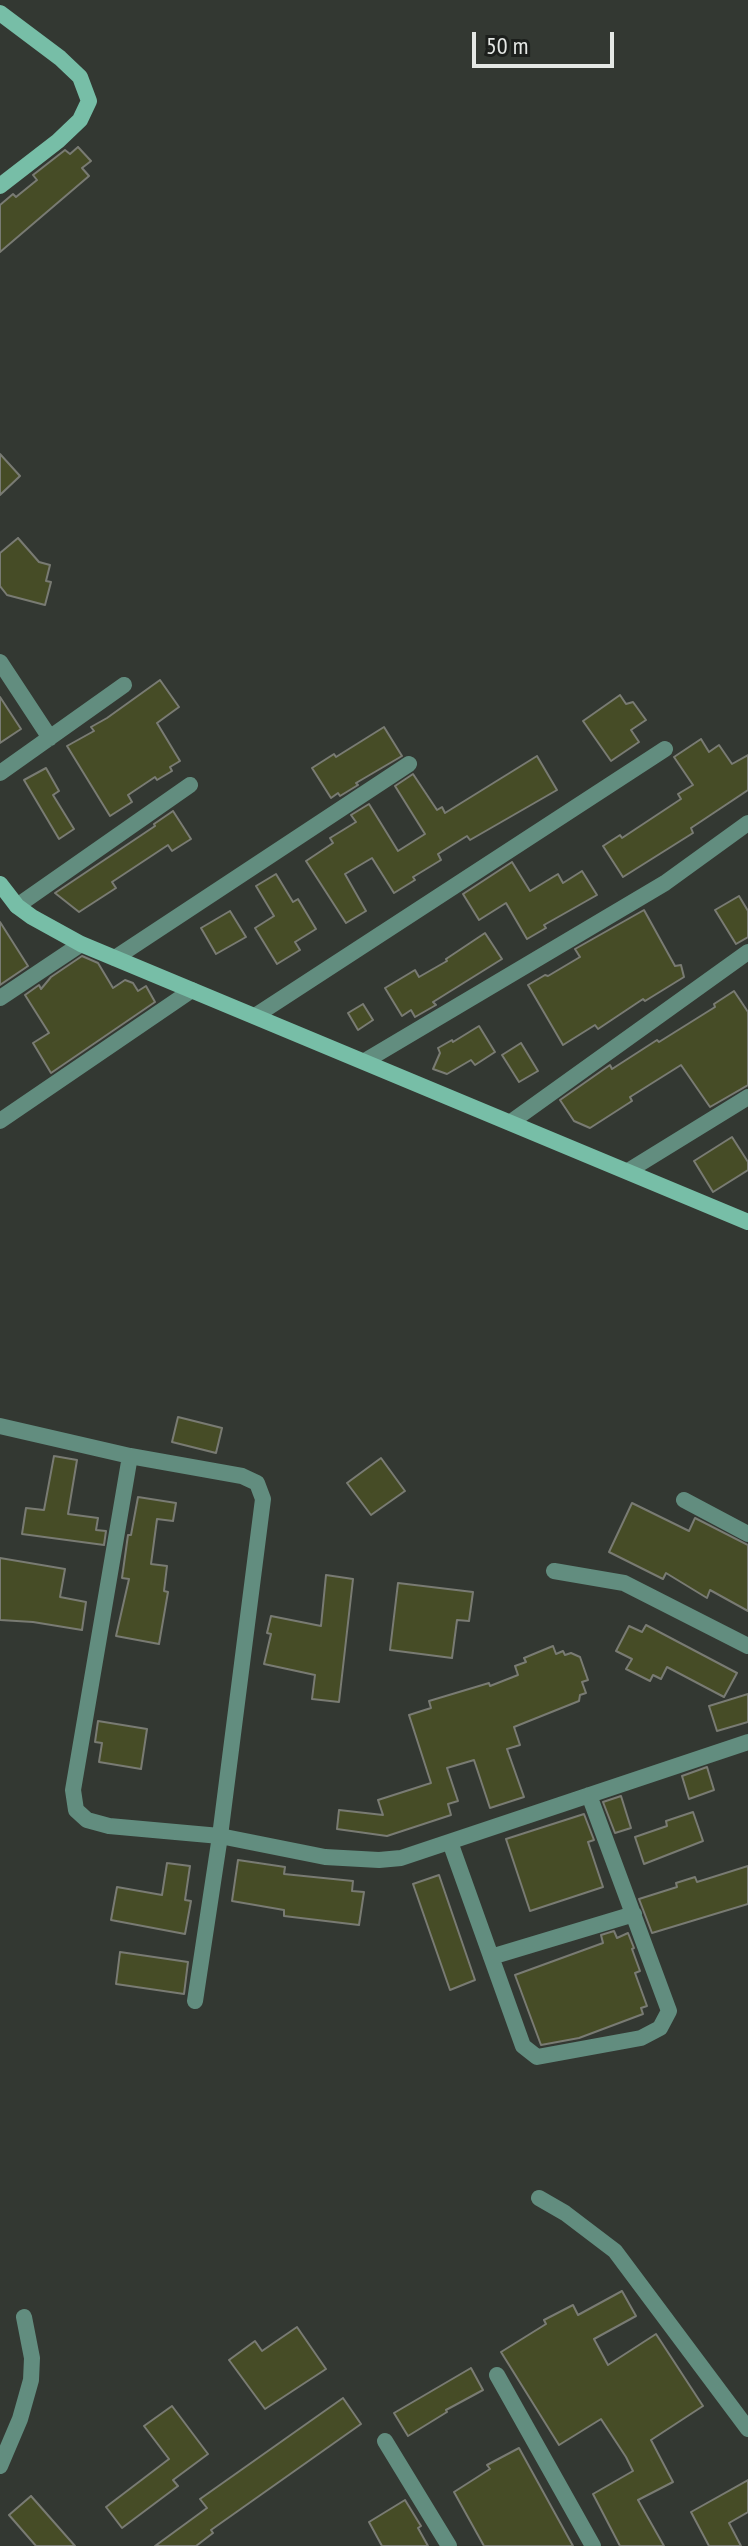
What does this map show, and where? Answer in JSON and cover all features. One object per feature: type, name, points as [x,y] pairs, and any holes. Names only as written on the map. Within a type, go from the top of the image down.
[{"type":"street","points":[[0,13],[80,77],[89,101],[80,120],[0,186]]},
{"type":"street","points":[[0,662],[50,738]]},
{"type":"street","points":[[0,773],[124,685]]},
{"type":"street","points":[[255,1016],[665,749]]},
{"type":"street","points":[[115,958],[409,764]]},
{"type":"street","points":[[17,906],[190,785]]},
{"type":"street","points":[[365,1061],[665,883],[748,823]]},
{"type":"street","points":[[0,884],[17,906],[44,925],[81,944],[748,1222]]},
{"type":"street","points":[[0,998],[81,944]]},
{"type":"street","points":[[511,1122],[748,952]]},
{"type":"street","points":[[0,1121],[192,990]]},
{"type":"street","points":[[628,1171],[748,1097]]},
{"type":"street","points":[[0,1426],[130,1456],[242,1476],[257,1483],[263,1499],[220,1836],[195,2001]]},
{"type":"street","points":[[130,1456],[73,1790],[76,1810],[87,1820],[109,1826],[220,1836],[325,1857],[401,1858],[748,1742]]},
{"type":"street","points":[[684,1500],[748,1534]]},
{"type":"street","points":[[554,1571],[624,1583],[748,1646]]},
{"type":"street","points":[[450,1842],[523,2046],[537,2057],[641,2038],[660,2028],[669,2011],[589,1795]]},
{"type":"street","points":[[491,1957],[634,1914]]},
{"type":"street","points":[[539,2198],[565,2213],[615,2251],[748,2429]]},
{"type":"street","points":[[0,2466],[20,2419],[31,2380],[32,2358],[24,2317]]},
{"type":"street","points":[[497,2375],[593,2546]]},
{"type":"street","points":[[385,2441],[449,2546]]},
{"type":"building","points":[[78,147],[91,161],[82,168],[89,176],[0,252],[0,205],[37,180],[33,175],[65,150],[70,154]]},
{"type":"building","points":[[0,454],[20,476],[0,495]]},
{"type":"building","points":[[18,538],[39,562],[50,565],[46,581],[51,582],[45,605],[7,595],[0,586],[0,553]]},
{"type":"building","points":[[160,680],[179,707],[157,723],[180,761],[170,767],[172,771],[157,780],[155,777],[128,795],[132,802],[110,816],[67,746],[94,731],[91,727]]},
{"type":"building","points":[[620,695],[626,704],[633,702],[646,720],[631,730],[639,742],[611,761],[583,721]]},
{"type":"building","points":[[0,697],[21,729],[0,743]]},
{"type":"building","points":[[384,727],[402,756],[340,796],[338,793],[331,798],[312,768]]},
{"type":"building","points":[[701,739],[709,752],[719,745],[732,764],[748,755],[748,790],[691,828],[693,833],[623,877],[603,846],[620,835],[622,838],[681,799],[678,794],[693,785],[674,757]]},
{"type":"building","points":[[537,756],[557,790],[470,840],[467,836],[438,854],[441,860],[394,893],[372,858],[345,874],[366,911],[346,923],[306,861],[333,843],[330,838],[356,822],[351,815],[369,804],[398,851],[425,834],[395,786],[413,774],[437,810],[442,807],[445,813]]},
{"type":"building","points":[[46,768],[59,791],[53,795],[74,829],[59,839],[24,780]]},
{"type":"building","points":[[173,811],[191,839],[172,851],[168,845],[112,882],[116,888],[79,912],[55,893],[155,826]]},
{"type":"building","points":[[512,862],[530,891],[558,874],[563,883],[582,871],[597,895],[544,925],[546,928],[527,939],[506,903],[479,920],[463,894]]},
{"type":"building","points":[[276,874],[293,902],[298,899],[316,929],[295,942],[300,950],[277,964],[255,928],[274,916],[256,886]]},
{"type":"building","points":[[739,896],[748,911],[748,937],[736,944],[715,910]]},
{"type":"building","points":[[644,910],[675,966],[681,965],[684,977],[598,1029],[595,1025],[563,1045],[528,985],[580,957],[575,949]]},
{"type":"building","points":[[230,911],[246,937],[216,954],[201,928]]},
{"type":"building","points":[[0,922],[28,966],[0,985]]},
{"type":"building","points":[[485,933],[502,959],[433,1002],[436,1005],[415,1017],[411,1010],[402,1016],[385,988],[415,970],[419,977]]},
{"type":"building","points":[[82,956],[98,963],[113,988],[125,980],[133,983],[138,991],[146,986],[155,1002],[51,1073],[33,1043],[49,1033],[25,995],[39,985],[41,989],[51,977]]},
{"type":"building","points":[[734,991],[748,1012],[748,1085],[710,1107],[681,1065],[630,1097],[632,1101],[590,1128],[574,1121],[560,1100],[610,1065],[612,1069],[715,1007],[714,1004]]},
{"type":"building","points":[[363,1004],[373,1020],[358,1030],[348,1013]]},
{"type":"building","points":[[479,1026],[495,1052],[475,1065],[471,1060],[447,1074],[433,1069],[440,1053],[438,1048]]},
{"type":"building","points":[[521,1043],[538,1071],[519,1082],[502,1055]]},
{"type":"building","points":[[732,1137],[748,1162],[748,1170],[713,1192],[694,1161]]},
{"type":"building","points":[[178,1417],[222,1428],[216,1453],[172,1442]]},
{"type":"building","points":[[54,1456],[77,1460],[68,1514],[98,1518],[96,1530],[106,1531],[104,1545],[22,1534],[26,1508],[44,1510]]},
{"type":"building","points":[[381,1458],[405,1491],[371,1515],[347,1483]]},
{"type":"building","points":[[138,1497],[176,1503],[173,1521],[157,1519],[151,1564],[167,1566],[164,1591],[168,1592],[159,1644],[116,1636],[129,1579],[122,1578],[128,1535],[131,1535]]},
{"type":"building","points":[[632,1503],[689,1531],[695,1518],[748,1545],[748,1611],[710,1590],[707,1598],[666,1573],[663,1579],[609,1552]]},
{"type":"building","points":[[0,1558],[65,1569],[60,1597],[86,1602],[82,1630],[0,1620]]},
{"type":"building","points":[[326,1575],[353,1579],[339,1702],[312,1699],[315,1675],[264,1664],[271,1634],[267,1633],[271,1616],[321,1626]]},
{"type":"building","points":[[398,1583],[473,1592],[469,1621],[457,1620],[452,1658],[390,1650]]},
{"type":"building","points":[[646,1625],[737,1673],[724,1697],[667,1667],[661,1679],[653,1675],[650,1681],[626,1669],[632,1659],[616,1651],[629,1626],[642,1632]]},
{"type":"building","points":[[553,1646],[556,1654],[563,1651],[565,1655],[571,1653],[580,1657],[588,1680],[582,1682],[586,1693],[580,1695],[579,1701],[514,1727],[520,1745],[507,1749],[524,1797],[490,1808],[474,1760],[447,1768],[458,1801],[448,1804],[451,1815],[387,1836],[337,1829],[339,1810],[383,1815],[378,1800],[431,1783],[409,1715],[431,1708],[429,1701],[489,1683],[490,1686],[518,1675],[515,1666],[526,1662],[524,1658]]},
{"type":"building","points":[[748,1694],[748,1722],[717,1731],[709,1706]]},
{"type":"building","points":[[98,1721],[147,1729],[141,1769],[99,1762],[102,1743],[95,1742]]},
{"type":"building","points":[[707,1767],[714,1790],[689,1799],[682,1776]]},
{"type":"building","points":[[621,1796],[631,1828],[615,1833],[603,1802]]},
{"type":"building","points":[[693,1812],[703,1841],[644,1864],[635,1837],[667,1826],[666,1821]]},
{"type":"building","points":[[584,1814],[594,1840],[588,1842],[603,1887],[530,1911],[506,1839]]},
{"type":"building","points":[[238,1860],[285,1867],[284,1874],[353,1881],[352,1891],[364,1892],[359,1925],[284,1916],[284,1910],[232,1901]]},
{"type":"building","points":[[167,1863],[190,1866],[185,1900],[191,1901],[185,1934],[111,1920],[117,1887],[162,1895]]},
{"type":"building","points":[[748,1866],[748,1904],[652,1933],[639,1899],[677,1887],[676,1883],[695,1877],[697,1882]]},
{"type":"building","points":[[439,1875],[475,1980],[450,1990],[413,1884]]},
{"type":"building","points":[[614,1931],[617,1938],[628,1933],[634,1948],[640,1971],[635,1973],[647,2006],[641,2008],[643,2014],[579,2038],[541,2045],[515,1975],[603,1943],[601,1935]]},
{"type":"building","points":[[120,1952],[188,1962],[184,1994],[116,1984]]},
{"type":"building","points":[[622,2291],[636,2316],[594,2339],[608,2365],[656,2334],[703,2406],[651,2440],[673,2482],[638,2500],[664,2546],[620,2546],[593,2494],[633,2471],[626,2457],[601,2419],[559,2445],[501,2352],[546,2324],[544,2320],[573,2305],[578,2315]]},
{"type":"building","points":[[297,2327],[326,2369],[265,2409],[229,2360],[255,2341],[262,2351]]},
{"type":"building","points":[[471,2368],[483,2390],[408,2436],[394,2413]]},
{"type":"building","points":[[343,2398],[361,2424],[211,2530],[213,2533],[196,2546],[155,2546],[207,2508],[200,2499]]},
{"type":"building","points":[[172,2406],[208,2454],[173,2480],[178,2486],[122,2528],[106,2507],[169,2459],[144,2426]]},
{"type":"building","points":[[519,2448],[573,2546],[484,2546],[454,2492],[490,2469],[487,2465]]},
{"type":"building","points":[[748,2480],[748,2512],[729,2523],[741,2546],[709,2546],[691,2512]]},
{"type":"building","points":[[31,2496],[75,2546],[36,2546],[9,2515]]},
{"type":"building","points":[[405,2500],[421,2526],[418,2528],[428,2546],[382,2546],[369,2522]]}]
